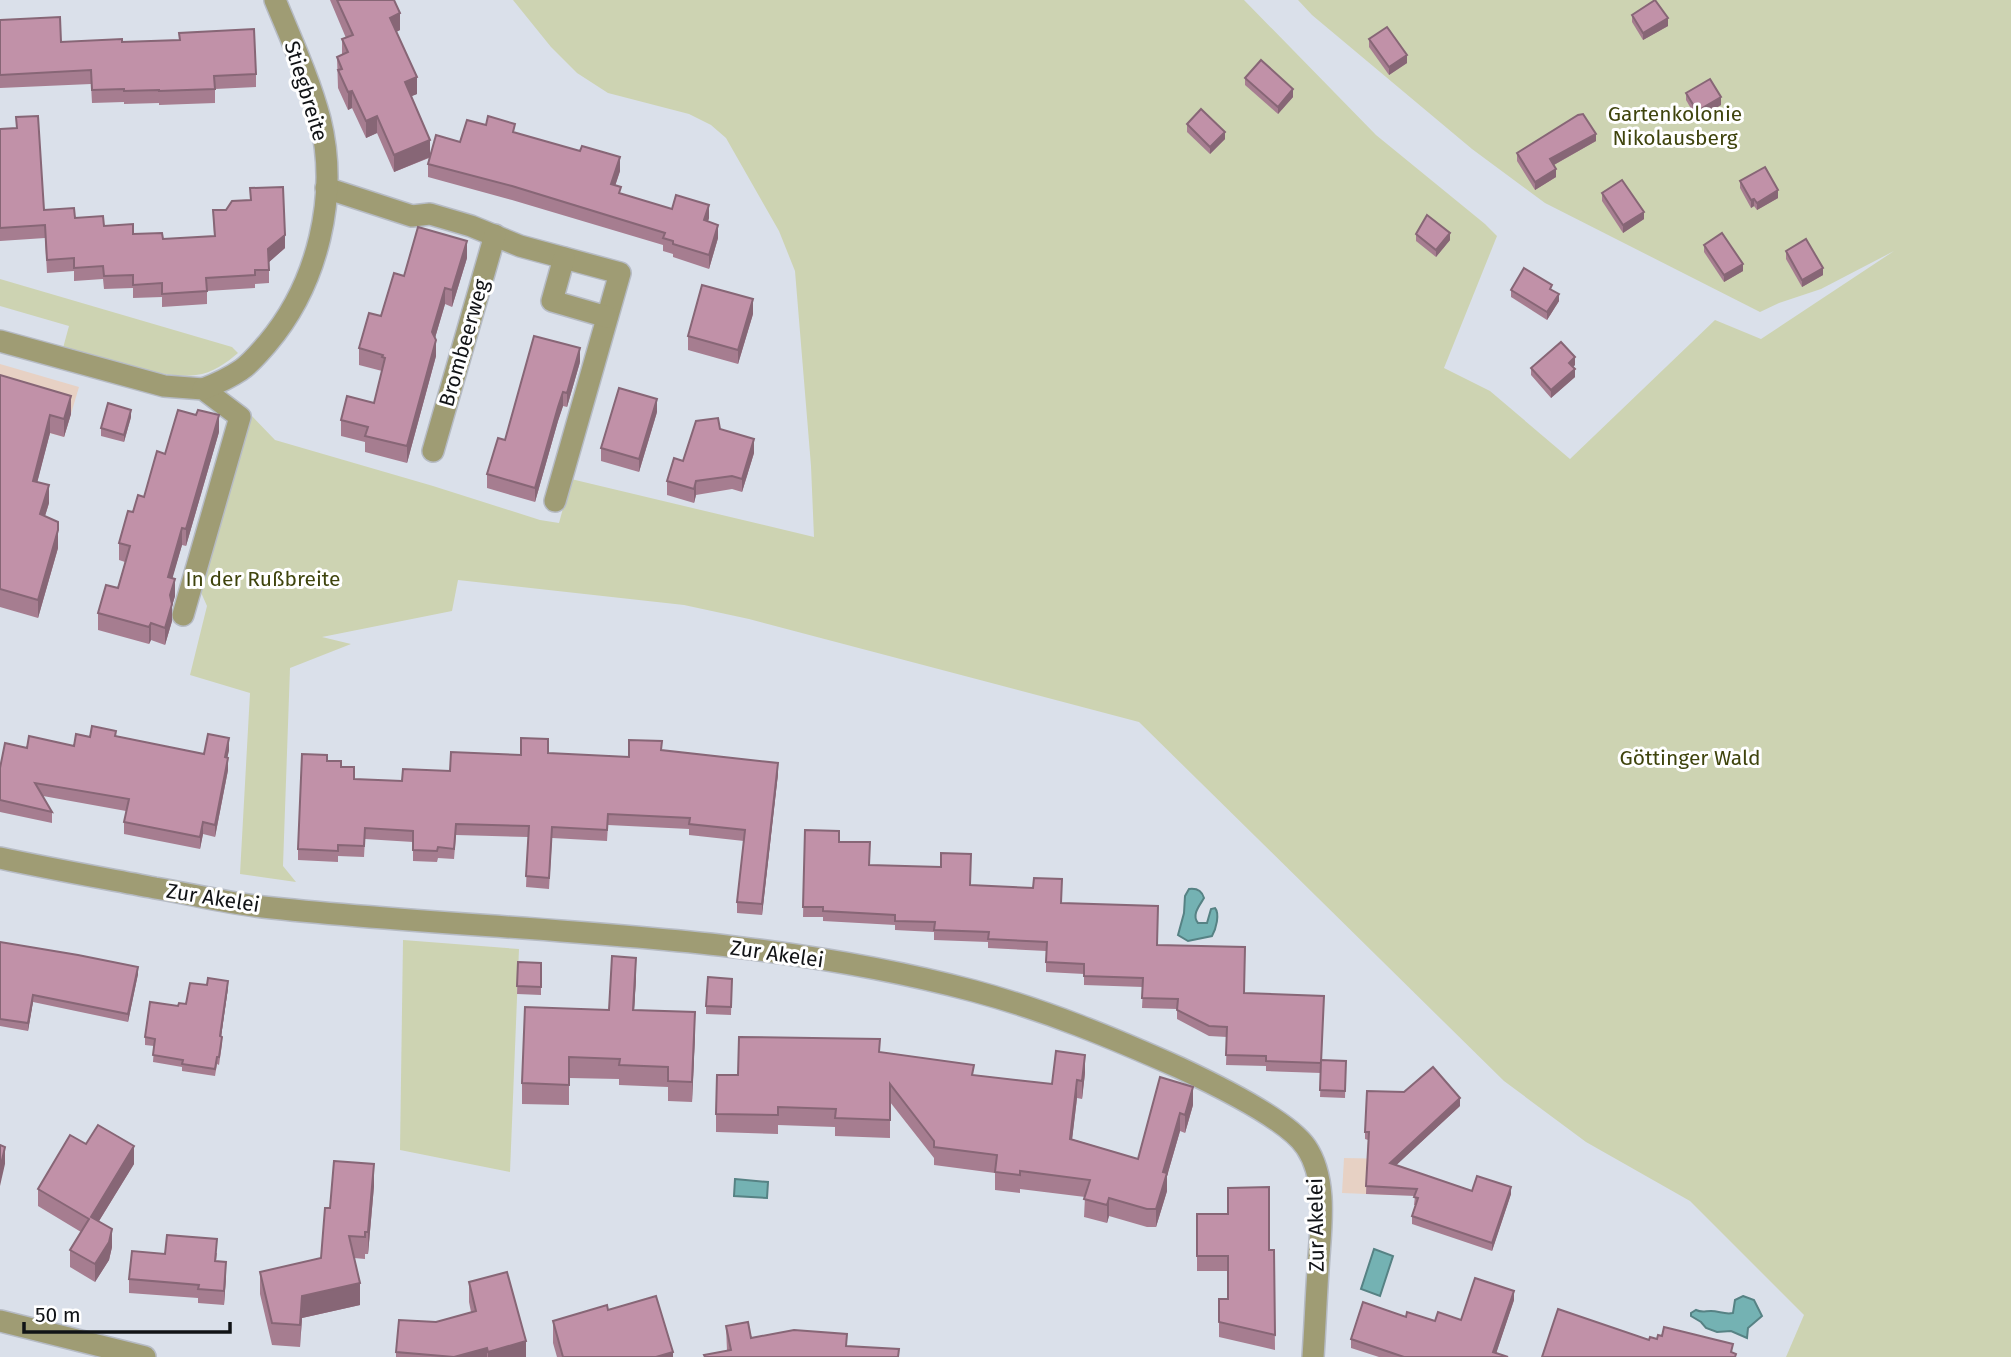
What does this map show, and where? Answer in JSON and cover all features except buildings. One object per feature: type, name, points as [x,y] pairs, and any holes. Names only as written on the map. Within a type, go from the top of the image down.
[{"type":"street","name":"Stiegbreite","points":[[203,389],[243,369],[281,328],[309,274],[317,245],[327,188],[326,156],[320,121],[297,53],[275,0]]},
{"type":"street","points":[[327,188],[412,216],[430,214],[471,226],[520,246],[620,274],[555,501]]},
{"type":"street","name":"Brombeerweg","points":[[433,452],[495,235]]},
{"type":"street","points":[[564,258],[552,301],[607,317]]},
{"type":"street","points":[[0,341],[164,386],[203,389],[240,417],[183,614]]},
{"type":"street","name":"Zur Akelei","points":[[0,858],[260,906],[646,937],[793,954],[974,991],[1063,1019],[1121,1041],[1196,1076],[1289,1128],[1306,1146],[1315,1164],[1320,1191],[1321,1221],[1313,1357]]},
{"type":"street","points":[[0,1321],[145,1357]]},
{"type":"shaded area","points":[[0,364],[79,387],[64,437],[0,419]]},
{"type":"shaded area","points":[[1189,889],[1199,890],[1204,898],[1196,913],[1198,923],[1207,923],[1211,909],[1215,908],[1217,922],[1212,936],[1188,941],[1178,935],[1185,896]]},
{"type":"shaded area","points":[[1344,1158],[1393,1159],[1392,1195],[1342,1193]]},
{"type":"shaded area","points":[[735,1179],[768,1182],[767,1198],[734,1196]]},
{"type":"shaded area","points":[[1374,1249],[1393,1256],[1380,1296],[1361,1289]]},
{"type":"shaded area","points":[[1743,1296],[1754,1300],[1762,1316],[1748,1328],[1747,1338],[1731,1331],[1717,1332],[1706,1328],[1691,1316],[1696,1310],[1733,1313],[1735,1300]]},
{"type":"green space","name":"Göttinger Wald","points":[[513,0],[1244,0],[1376,135],[1497,236],[1444,368],[1490,391],[1570,459],[1715,320],[1761,339],[1894,251],[1821,289],[1760,312],[1545,203],[1472,149],[1312,15],[1298,0],[2011,0],[2011,1357],[1786,1357],[1804,1315],[1690,1201],[1586,1142],[1504,1081],[1139,722],[749,619],[684,605],[458,580],[452,611],[322,637],[351,644],[290,668],[283,866],[296,882],[240,874],[250,693],[190,675],[207,606],[199,588],[249,413],[275,440],[540,520],[559,523],[571,479],[814,537],[795,271],[779,231],[726,138],[711,125],[689,114],[608,93],[577,73],[551,47]]},
{"type":"green space","points":[[0,279],[232,347],[238,353],[208,372],[182,376],[130,367],[63,348],[69,326],[0,306]]},
{"type":"green space","points":[[403,940],[519,949],[510,1172],[400,1150]]},
{"type":"park label","name":"Gartenkolonie Nikolausberg","points":[[1675,126]]},
{"type":"park label","name":"In der Rußbreite","points":[[263,579]]}]
